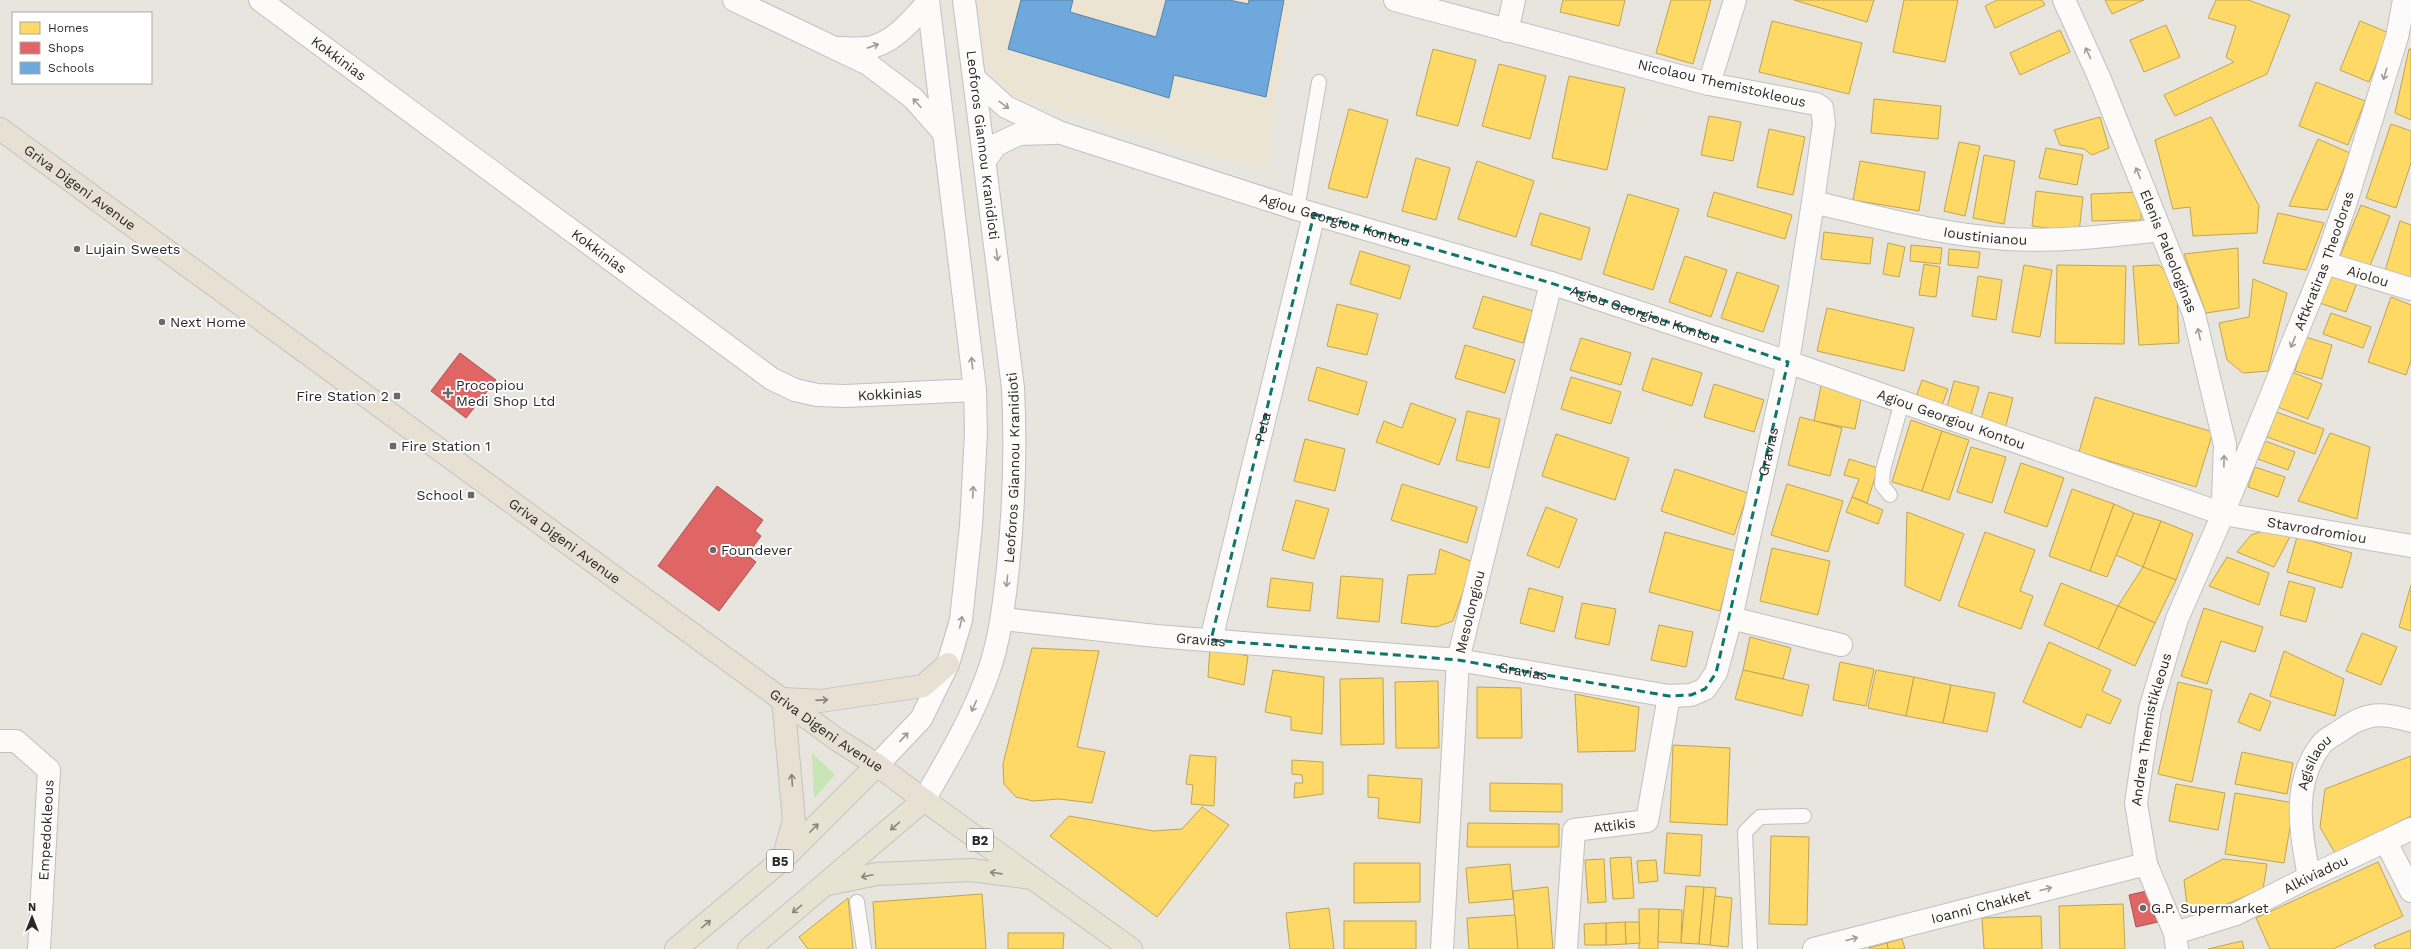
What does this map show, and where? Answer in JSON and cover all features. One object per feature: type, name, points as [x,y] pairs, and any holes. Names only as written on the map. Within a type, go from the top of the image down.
[{"type":"highway","name":"Griva Digeni Avenue","points":[[0,129],[839,741],[877,765],[924,800]]},
{"type":"highway","points":[[783,859],[794,820],[783,699],[820,700],[923,686],[948,664]]},
{"type":"main road","name":"B5","points":[[676,949],[783,859],[877,765]]},
{"type":"main road","name":"Griva Digeni Avenue","points":[[924,800],[1131,949]]},
{"type":"main road","points":[[749,949],[827,885],[924,800]]},
{"type":"main road","points":[[827,885],[877,874],[971,870],[1035,879]]},
{"type":"street","name":"Kokkinias","points":[[260,0],[772,379],[795,390],[817,395],[845,396],[975,390]]},
{"type":"street","points":[[734,0],[868,64],[913,98],[944,132]]},
{"type":"street","name":"Leoforos Giannou Kranidioti","points":[[924,800],[961,734],[987,676],[1003,619],[1012,527],[1016,433],[1013,388],[964,0]]},
{"type":"street","name":"Nicolaou Themistokleous","points":[[1392,0],[1709,84],[1816,104],[1822,108],[1824,123],[1788,362]]},
{"type":"street","points":[[1507,31],[1514,0]]},
{"type":"street","points":[[1709,84],[1735,0]]},
{"type":"street","name":"Elenis Paleologinas","points":[[2064,0],[2099,77],[2194,314],[2225,445],[2223,514]]},
{"type":"street","name":"Aftkratiras Theodoras","points":[[2223,514],[2324,263],[2346,202],[2404,37],[2404,0]]},
{"type":"street","points":[[834,48],[868,48],[885,41],[899,32],[928,1]]},
{"type":"street","points":[[877,765],[920,719],[948,664],[962,620],[971,526],[976,433],[975,390],[928,1]]},
{"type":"street","name":"Agiou Georgiou Kontou","points":[[975,79],[1006,107],[1061,133],[1306,211],[1551,283],[1788,362],[2223,514]]},
{"type":"street","name":"Agiou Georgiou Kontou","points":[[985,161],[996,145],[1019,134],[1061,133]]},
{"type":"street","name":"Ioustinianou","points":[[1813,202],[1914,226],[2006,239],[2080,240],[2160,230]]},
{"type":"street","name":"Peta","points":[[1211,640],[1306,211]]},
{"type":"street","name":"Aiolou","points":[[2324,263],[2411,290]]},
{"type":"street","name":"Mesolongiou","points":[[1442,949],[1458,660],[1551,283]]},
{"type":"street","name":"Gravias","points":[[1003,619],[1211,640],[1458,660],[1669,696],[1691,695],[1705,689],[1716,674],[1731,618],[1788,362]]},
{"type":"street","name":"Stavrodromiou","points":[[2223,514],[2411,546]]},
{"type":"street","name":"Andrea Themistikleous","points":[[2176,941],[2146,864],[2136,803],[2150,709],[2177,619],[2223,514]]},
{"type":"street","points":[[1731,618],[1841,645]]},
{"type":"street","name":"Attikis","points":[[1566,949],[1574,830],[1647,821],[1669,696]]},
{"type":"street","name":"Agisilaou","points":[[2309,877],[2300,825],[2303,776],[2321,744],[2355,720],[2386,713],[2411,721]]},
{"type":"street","name":"Empedokleous","points":[[0,741],[16,742],[49,770],[39,949]]},
{"type":"street","name":"Alkiviadou","points":[[2176,941],[2236,914],[2309,877],[2411,829]]},
{"type":"street","points":[[2386,842],[2411,891]]},
{"type":"street","name":"Ioanni Chakket","points":[[1814,949],[2146,864]]},
{"type":"lane","points":[[1306,211],[1319,82]]},
{"type":"lane","points":[[1890,495],[1882,485],[1883,470],[1902,402]]},
{"type":"lane","points":[[1750,949],[1745,832],[1760,817],[1804,816]]},
{"type":"lane","points":[[857,902],[864,949]]},
{"type":"highlighted area","points":[[1314,214],[1551,283],[1788,362],[1716,673],[1705,689],[1691,695],[1669,696],[1458,660],[1211,640]]},
{"type":"shaded area","points":[[978,0],[1291,0],[1266,170],[1015,96],[985,67]]},
{"type":"green space","points":[[812,753],[835,775],[814,798],[814,797]]},
{"type":"building: Homes","points":[[1563,0],[1625,0],[1619,26],[1560,12]]},
{"type":"building: Homes","points":[[1671,0],[1711,0],[1693,64],[1656,53]]},
{"type":"building: Homes","points":[[1794,0],[1874,0],[1867,22]]},
{"type":"building: Homes","points":[[1904,0],[1958,0],[1945,62],[1893,52]]},
{"type":"building: Homes","points":[[1997,0],[2042,0],[2045,5],[1995,28],[1985,6]]},
{"type":"building: Homes","points":[[2105,0],[2144,0],[2112,14]]},
{"type":"building: Homes","points":[[2216,0],[2248,0],[2290,15],[2267,74],[2175,116],[2164,95],[2234,62],[2226,57],[2236,26],[2208,18]]},
{"type":"building: Homes","points":[[1772,21],[1862,43],[1849,94],[1759,72]]},
{"type":"building: Homes","points":[[2360,21],[2389,33],[2369,82],[2340,70]]},
{"type":"building: Homes","points":[[2166,25],[2180,57],[2144,72],[2130,40]]},
{"type":"building: Homes","points":[[2060,30],[2070,52],[2020,75],[2010,53]]},
{"type":"building: Homes","points":[[1433,49],[1476,60],[1458,126],[1416,115]]},
{"type":"building: Homes","points":[[2409,49],[2411,49],[2411,120],[2395,113]]},
{"type":"building: Homes","points":[[1499,64],[1546,76],[1530,139],[1482,126]]},
{"type":"building: Homes","points":[[1569,76],[1625,88],[1607,170],[1552,158]]},
{"type":"building: Homes","points":[[2316,82],[2365,101],[2348,145],[2299,126]]},
{"type":"building: Homes","points":[[1874,99],[1941,106],[1938,139],[1871,133]]},
{"type":"building: Homes","points":[[1349,109],[1388,120],[1367,198],[1328,188]]},
{"type":"building: Homes","points":[[1709,116],[1741,122],[1733,161],[1701,155]]},
{"type":"building: Homes","points":[[2100,117],[2109,148],[2092,155],[2084,149],[2060,145],[2054,130]]},
{"type":"building: Homes","points":[[2211,117],[2259,206],[2257,233],[2193,236],[2190,207],[2173,209],[2155,140]]},
{"type":"building: Homes","points":[[2391,124],[2411,131],[2411,163],[2396,208],[2366,198]]},
{"type":"building: Homes","points":[[1769,129],[1805,137],[1793,195],[1757,187]]},
{"type":"building: Homes","points":[[2318,139],[2350,153],[2327,210],[2289,206]]},
{"type":"building: Homes","points":[[1959,142],[1980,146],[1965,216],[1944,211]]},
{"type":"building: Homes","points":[[2046,148],[2083,155],[2077,185],[2039,178]]},
{"type":"building: Homes","points":[[1984,155],[2015,161],[2004,224],[1973,218]]},
{"type":"building: Homes","points":[[1416,158],[1450,168],[1436,220],[1402,211]]},
{"type":"building: Homes","points":[[1477,161],[1534,181],[1516,237],[1458,219]]},
{"type":"building: Homes","points":[[1860,161],[1925,172],[1919,211],[1853,200]]},
{"type":"building: Homes","points":[[2036,191],[2083,197],[2079,232],[2032,226]]},
{"type":"building: Homes","points":[[1714,192],[1792,215],[1785,239],[1707,216]]},
{"type":"building: Homes","points":[[2141,192],[2141,220],[2092,221],[2091,194]]},
{"type":"building: Homes","points":[[1628,194],[1679,209],[1653,290],[1603,274]]},
{"type":"building: Homes","points":[[2361,205],[2390,216],[2367,273],[2338,261]]},
{"type":"building: Homes","points":[[1540,213],[1590,228],[1581,260],[1531,245]]},
{"type":"building: Homes","points":[[2278,213],[2324,223],[2306,270],[2263,263]]},
{"type":"building: Homes","points":[[2400,221],[2411,225],[2411,279],[2385,271]]},
{"type":"building: Homes","points":[[1824,232],[1873,238],[1870,264],[1821,259]]},
{"type":"building: Homes","points":[[1888,243],[1905,247],[1899,277],[1883,274]]},
{"type":"building: Homes","points":[[1911,245],[1942,248],[1940,264],[1910,261]]},
{"type":"building: Homes","points":[[2238,248],[2239,308],[2206,313],[2184,254]]},
{"type":"building: Homes","points":[[1949,249],[1980,252],[1978,268],[1948,265]]},
{"type":"building: Homes","points":[[1360,251],[1410,266],[1400,299],[1350,284]]},
{"type":"building: Homes","points":[[1685,256],[1727,270],[1711,317],[1669,302]]},
{"type":"building: Homes","points":[[1924,264],[1940,267],[1936,297],[1919,295]]},
{"type":"building: Homes","points":[[2024,265],[2052,270],[2040,337],[2012,332]]},
{"type":"building: Homes","points":[[2057,265],[2126,266],[2124,344],[2055,343]]},
{"type":"building: Homes","points":[[2159,265],[2167,273],[2177,296],[2179,343],[2139,345],[2133,266]]},
{"type":"building: Homes","points":[[2328,270],[2358,280],[2346,312],[2317,302]]},
{"type":"building: Homes","points":[[1737,272],[1779,286],[1763,332],[1721,318]]},
{"type":"building: Homes","points":[[1978,276],[2002,280],[1996,320],[1972,316]]},
{"type":"building: Homes","points":[[2253,279],[2287,293],[2268,371],[2243,373],[2227,360],[2219,323],[2249,317]]},
{"type":"building: Homes","points":[[1483,296],[1533,311],[1523,343],[1473,328]]},
{"type":"building: Homes","points":[[2391,297],[2411,305],[2411,360],[2406,375],[2368,362]]},
{"type":"building: Homes","points":[[1337,304],[1378,314],[1367,355],[1327,346]]},
{"type":"building: Homes","points":[[1827,308],[1914,328],[1904,371],[1817,351]]},
{"type":"building: Homes","points":[[2331,313],[2371,327],[2363,348],[2323,334]]},
{"type":"building: Homes","points":[[2305,337],[2332,345],[2322,379],[2295,371]]},
{"type":"building: Homes","points":[[1581,338],[1631,353],[1621,385],[1570,370]]},
{"type":"building: Homes","points":[[1465,345],[1515,360],[1505,393],[1455,378]]},
{"type":"building: Homes","points":[[1652,358],[1702,373],[1692,406],[1642,390]]},
{"type":"building: Homes","points":[[1317,367],[1367,382],[1358,415],[1308,400]]},
{"type":"building: Homes","points":[[2292,372],[2322,384],[2308,419],[2278,407]]},
{"type":"building: Homes","points":[[1571,377],[1621,392],[1611,424],[1561,409]]},
{"type":"building: Homes","points":[[1922,380],[1948,389],[1941,408],[1915,400]]},
{"type":"building: Homes","points":[[1954,381],[1979,387],[1970,418],[1946,411]]},
{"type":"building: Homes","points":[[1714,384],[1764,400],[1754,432],[1704,417]]},
{"type":"building: Homes","points":[[1821,386],[1862,394],[1855,429],[1814,421]]},
{"type":"building: Homes","points":[[1989,392],[2013,398],[2005,429],[1980,422]]},
{"type":"building: Homes","points":[[2095,397],[2213,432],[2196,487],[2079,452]]},
{"type":"building: Homes","points":[[1411,403],[1456,419],[1439,465],[1376,442],[1384,421],[1402,428]]},
{"type":"building: Homes","points":[[1467,411],[1500,419],[1489,468],[1456,460]]},
{"type":"building: Homes","points":[[2276,412],[2324,429],[2315,454],[2267,437]]},
{"type":"building: Homes","points":[[1800,417],[1842,428],[1830,476],[1788,465]]},
{"type":"building: Homes","points":[[1911,420],[1942,431],[1922,491],[1892,482]]},
{"type":"building: Homes","points":[[1942,431],[1969,440],[1949,500],[1922,491]]},
{"type":"building: Homes","points":[[2330,433],[2370,447],[2357,519],[2298,501]]},
{"type":"building: Homes","points":[[1556,434],[1629,458],[1615,500],[1542,476]]},
{"type":"building: Homes","points":[[1305,439],[1345,449],[1335,491],[1294,481]]},
{"type":"building: Homes","points":[[2265,441],[2295,452],[2288,470],[2258,459]]},
{"type":"building: Homes","points":[[1971,447],[2006,457],[1992,503],[1957,492]]},
{"type":"building: Homes","points":[[1849,459],[1878,468],[1867,503],[1852,497],[1859,479],[1844,475]]},
{"type":"building: Homes","points":[[2021,463],[2064,478],[2047,527],[2004,512]]},
{"type":"building: Homes","points":[[2255,467],[2285,477],[2278,497],[2248,487]]},
{"type":"building: Homes","points":[[1675,469],[1748,493],[1734,535],[1661,511]]},
{"type":"building: Homes","points":[[1402,484],[1477,507],[1467,543],[1391,520]]},
{"type":"building: Homes","points":[[1787,484],[1843,501],[1828,552],[1771,535]]},
{"type":"building: Homes","points":[[2072,489],[2114,504],[2090,571],[2049,556]]},
{"type":"building: Homes","points":[[1852,497],[1883,510],[1878,524],[1846,512]]},
{"type":"building: Homes","points":[[1296,500],[1329,509],[1314,559],[1282,550]]},
{"type":"building: Homes","points":[[2114,504],[2134,513],[2107,577],[2090,571]]},
{"type":"building: Homes","points":[[1546,507],[1577,519],[1559,568],[1527,555]]},
{"type":"building: Homes","points":[[1907,512],[1964,534],[1940,601],[1905,586]]},
{"type":"building: Homes","points":[[2134,513],[2161,521],[2143,567],[2116,555]]},
{"type":"building: Homes","points":[[2161,521],[2193,534],[2176,580],[2143,567]]},
{"type":"building: Homes","points":[[2269,529],[2292,533],[2274,567],[2237,552],[2251,535]]},
{"type":"building: Homes","points":[[1665,532],[1736,551],[1720,611],[1649,592]]},
{"type":"building: Homes","points":[[1985,532],[2035,550],[2020,591],[2033,596],[2021,629],[1958,606]]},
{"type":"building: Homes","points":[[2297,537],[2352,553],[2342,588],[2287,572]]},
{"type":"building: Homes","points":[[1772,548],[1830,561],[1818,615],[1760,601]]},
{"type":"building: Homes","points":[[1440,549],[1473,562],[1453,621],[1436,627],[1401,623],[1408,575],[1435,574]]},
{"type":"building: Homes","points":[[2227,557],[2269,573],[2259,605],[2209,586]]},
{"type":"building: Homes","points":[[2143,567],[2176,580],[2155,623],[2118,606]]},
{"type":"building: Homes","points":[[1341,576],[1383,579],[1379,622],[1337,618]]},
{"type":"building: Homes","points":[[1271,578],[1313,583],[1310,611],[1267,607]]},
{"type":"building: Homes","points":[[2289,581],[2315,588],[2306,622],[2280,615]]},
{"type":"building: Homes","points":[[2061,583],[2118,606],[2098,649],[2044,625]]},
{"type":"building: Homes","points":[[2411,585],[2411,631],[2399,627]]},
{"type":"building: Homes","points":[[1529,588],[1563,597],[1554,632],[1520,623]]},
{"type":"building: Homes","points":[[1582,603],[1616,609],[1609,645],[1575,638]]},
{"type":"building: Homes","points":[[2118,606],[2155,623],[2135,666],[2098,649]]},
{"type":"building: Homes","points":[[2204,608],[2263,627],[2255,652],[2221,641],[2207,684],[2181,676]]},
{"type":"building: Homes","points":[[1659,625],[1693,632],[1686,667],[1651,660]]},
{"type":"building: Homes","points":[[2362,633],[2397,647],[2381,685],[2346,671]]},
{"type":"building: Homes","points":[[1750,637],[1791,648],[1783,679],[1743,670]]},
{"type":"building: Homes","points":[[2049,642],[2111,670],[2102,691],[2121,700],[2110,724],[2087,714],[2081,728],[2023,702]]},
{"type":"building: Homes","points":[[1032,648],[1099,651],[1077,747],[1105,752],[1092,803],[1059,799],[1033,801],[1016,797],[1004,784],[1003,764]]},
{"type":"building: Homes","points":[[1210,648],[1248,656],[1244,685],[1208,677]]},
{"type":"building: Homes","points":[[2284,651],[2344,679],[2335,716],[2270,696]]},
{"type":"building: Homes","points":[[1840,662],[1874,669],[1866,706],[1833,700]]},
{"type":"building: Homes","points":[[1273,670],[1324,677],[1322,734],[1291,730],[1291,717],[1265,712]]},
{"type":"building: Homes","points":[[1743,670],[1809,685],[1802,716],[1735,699]]},
{"type":"building: Homes","points":[[1876,670],[1914,677],[1906,716],[1868,708]]},
{"type":"building: Homes","points":[[1914,677],[1951,685],[1943,723],[1906,716]]},
{"type":"building: Homes","points":[[1383,678],[1384,744],[1341,745],[1340,679]]},
{"type":"building: Homes","points":[[1438,681],[1439,748],[1396,748],[1395,682]]},
{"type":"building: Homes","points":[[2178,682],[2212,690],[2192,782],[2158,774]]},
{"type":"building: Homes","points":[[1951,685],[1995,693],[1987,732],[1943,723]]},
{"type":"building: Homes","points":[[1477,687],[1521,688],[1522,738],[1477,738]]},
{"type":"building: Homes","points":[[2250,693],[2271,702],[2260,731],[2238,722]]},
{"type":"building: Homes","points":[[1575,694],[1639,707],[1635,751],[1578,752]]},
{"type":"building: Homes","points":[[1673,745],[1730,748],[1727,825],[1670,822]]},
{"type":"building: Homes","points":[[2242,752],[2293,763],[2287,794],[2235,784]]},
{"type":"building: Homes","points":[[1190,755],[1216,757],[1214,806],[1191,804],[1193,785],[1186,784]]},
{"type":"building: Homes","points":[[2411,756],[2411,816],[2335,853],[2320,827],[2325,789]]},
{"type":"building: Homes","points":[[1292,760],[1323,762],[1323,794],[1294,798],[1295,783],[1303,783],[1302,775],[1292,774]]},
{"type":"building: Homes","points":[[1368,775],[1422,779],[1420,823],[1378,818],[1379,798],[1368,797]]},
{"type":"building: Homes","points":[[1490,783],[1562,784],[1562,812],[1490,811]]},
{"type":"building: Homes","points":[[2176,784],[2225,793],[2218,830],[2169,821]]},
{"type":"building: Homes","points":[[2235,793],[2294,803],[2284,863],[2225,854]]},
{"type":"building: Homes","points":[[1202,807],[1229,825],[1157,917],[1050,836],[1069,816],[1153,831],[1182,829]]},
{"type":"building: Homes","points":[[1468,823],[1559,824],[1559,847],[1467,847]]},
{"type":"building: Homes","points":[[1667,833],[1702,835],[1700,876],[1664,873]]},
{"type":"building: Homes","points":[[1771,836],[1809,837],[1807,925],[1769,924]]},
{"type":"building: Homes","points":[[1631,857],[1634,898],[1613,899],[1610,858]]},
{"type":"building: Homes","points":[[1604,859],[1606,902],[1588,903],[1585,860]]},
{"type":"building: Homes","points":[[2223,859],[2267,864],[2263,889],[2203,914],[2187,905],[2184,880]]},
{"type":"building: Homes","points":[[1656,860],[1658,881],[1639,883],[1637,861]]},
{"type":"building: Homes","points":[[2378,862],[2403,916],[2333,949],[2270,949],[2256,918]]},
{"type":"building: Homes","points":[[1354,863],[1420,863],[1420,902],[1354,903]]},
{"type":"building: Homes","points":[[1510,864],[1513,899],[1469,903],[1466,868]]},
{"type":"building: Homes","points":[[1686,886],[1704,887],[1699,944],[1681,943]]},
{"type":"building: Homes","points":[[1548,887],[1553,949],[1517,949],[1513,891]]},
{"type":"building: Homes","points":[[1704,887],[1716,888],[1710,945],[1699,944]]},
{"type":"building: Homes","points":[[982,894],[986,949],[876,949],[873,902]]},
{"type":"building: Homes","points":[[1715,896],[1732,898],[1728,947],[1710,945]]},
{"type":"building: Homes","points":[[848,898],[853,949],[808,949],[799,937]]},
{"type":"building: Homes","points":[[2123,904],[2125,949],[2060,949],[2059,906]]},
{"type":"building: Homes","points":[[1329,908],[1334,949],[1290,949],[1286,913]]},
{"type":"building: Homes","points":[[1639,909],[1659,909],[1658,949],[1639,949]]},
{"type":"building: Homes","points":[[1659,909],[1682,910],[1681,943],[1658,942]]},
{"type":"building: Homes","points":[[1515,915],[1518,949],[1469,949],[1467,918]]},
{"type":"building: Homes","points":[[2041,916],[2042,949],[1984,949],[1982,918]]},
{"type":"building: Homes","points":[[1344,921],[1416,921],[1416,949],[1344,949]]},
{"type":"building: Homes","points":[[1625,922],[1639,922],[1640,943],[1626,944]]},
{"type":"building: Homes","points":[[1625,922],[1626,944],[1606,945],[1606,923]]},
{"type":"building: Homes","points":[[1606,923],[1606,945],[1585,945],[1584,924]]},
{"type":"building: Homes","points":[[2411,930],[2411,949],[2376,949],[2374,945]]},
{"type":"building: Homes","points":[[1008,933],[1064,933],[1063,949],[1008,949]]},
{"type":"building: Homes","points":[[1902,939],[1905,949],[1888,949],[1887,943]]},
{"type":"building: Homes","points":[[2242,941],[2244,949],[2208,949]]},
{"type":"building: Homes","points":[[1887,943],[1888,949],[1869,949],[1869,948]]},
{"type":"building: Shops","points":[[460,353],[496,380],[466,418],[431,391]]},
{"type":"building: Shops","points":[[717,486],[763,520],[755,531],[761,536],[747,555],[756,562],[719,611],[658,566]]},
{"type":"building: Shops","name":"G.P. Supermarket","points":[[2151,890],[2158,922],[2136,927],[2129,895]]},
{"type":"building: Schools","points":[[1021,0],[1073,0],[1070,12],[1156,37],[1166,0],[1229,0],[1248,4],[1249,0],[1284,0],[1266,97],[1174,75],[1169,98],[1008,49]]},
{"type":"place","name":"Lujain Sweets","points":[[77,249]]},
{"type":"place","name":"Next Home","points":[[162,322]]},
{"type":"place","name":"Procopiou Medi Shop Ltd","points":[[448,393]]},
{"type":"place","name":"Fire Station 2","points":[[397,396]]},
{"type":"place","name":"Fire Station 1","points":[[393,446]]},
{"type":"place","name":"School","points":[[471,495]]},
{"type":"place","name":"Foundever","points":[[713,550]]},
{"type":"place","name":"G.P. Supermarket","points":[[2143,908]]}]
